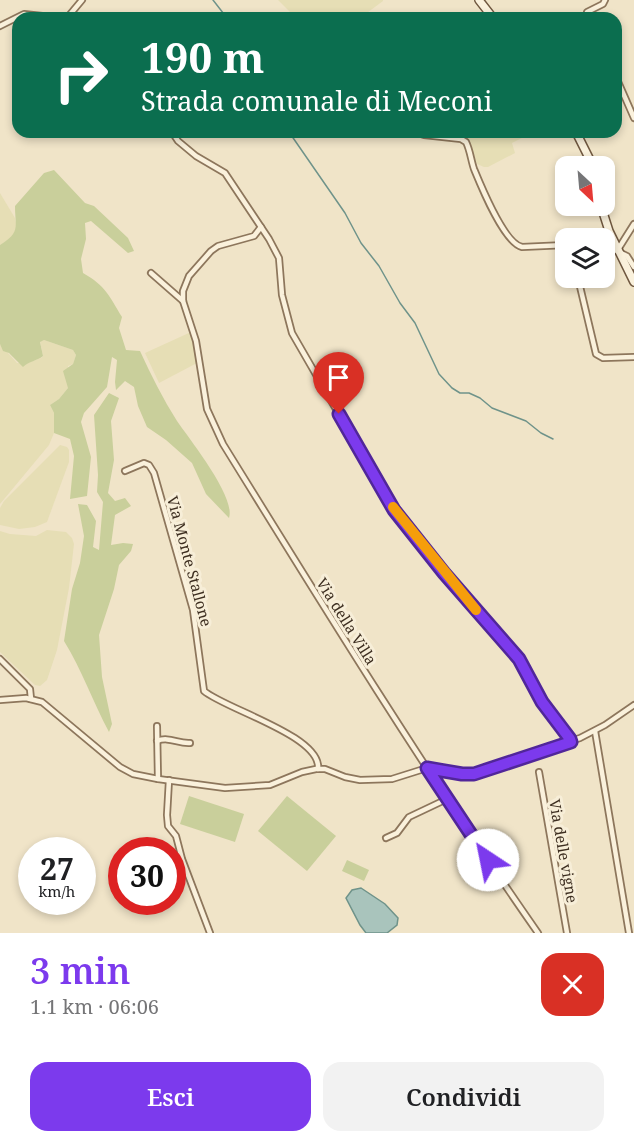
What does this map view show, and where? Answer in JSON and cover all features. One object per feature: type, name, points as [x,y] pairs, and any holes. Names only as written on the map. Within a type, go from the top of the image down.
[{"type":"street","points":[[72,12],[82,0]]},
{"type":"street","points":[[479,0],[488,12]]},
{"type":"street","points":[[587,12],[603,4],[605,0]]},
{"type":"street","points":[[622,91],[634,118]]},
{"type":"street","points":[[176,138],[196,156],[225,173],[272,242],[278,257],[282,295],[292,333],[388,501],[444,573],[519,659],[542,702],[567,733],[571,742]]},
{"type":"street","points":[[452,138],[466,142],[474,168],[499,222],[516,245],[522,247],[555,246]]},
{"type":"street","points":[[579,138],[587,156]]},
{"type":"street","points":[[617,251],[634,224]]},
{"type":"street","points":[[183,301],[187,279],[211,251],[219,246],[254,236],[261,227]]},
{"type":"street","points":[[615,246],[634,282]]},
{"type":"street","points":[[617,251],[626,255],[634,267]]},
{"type":"street","points":[[151,273],[183,301]]},
{"type":"street","points":[[580,288],[596,354],[603,358],[634,357]]},
{"type":"street","name":"Via della Villa","points":[[183,301],[195,337],[209,414],[223,444],[427,768],[538,933]]},
{"type":"street","name":"Via Monte Stallone","points":[[125,471],[145,463],[154,473],[193,610],[204,691],[293,737],[317,759],[318,769]]},
{"type":"street","points":[[0,659],[29,688],[32,694],[31,699]]},
{"type":"street","points":[[0,700],[31,699],[45,704],[99,751],[127,771],[158,779],[220,787],[265,785],[280,782],[305,771],[318,769],[354,779],[384,780],[398,778],[427,768],[474,774],[571,742],[595,731],[634,705]]},
{"type":"street","points":[[157,726],[158,779]]},
{"type":"street","points":[[595,731],[629,933]]},
{"type":"street","points":[[157,741],[166,738],[179,743],[190,743]]},
{"type":"street","name":"Via delle vigne","points":[[539,772],[567,933]]},
{"type":"street","points":[[169,780],[168,826],[176,836],[210,933]]},
{"type":"street","points":[[386,838],[398,831],[409,817],[447,799]]},
{"type":"shaded area","points":[[278,0],[383,0],[368,12],[290,12]]},
{"type":"shaded area","points":[[466,138],[522,138],[512,143],[515,153],[488,167],[477,164]]},
{"type":"shaded area","points":[[0,193],[15,218],[17,229],[11,238],[0,245]]},
{"type":"shaded area","points":[[191,332],[197,363],[159,383],[145,353]]},
{"type":"shaded area","points":[[44,340],[73,350],[76,355],[73,364],[68,366],[68,388],[59,399],[50,405],[54,413],[54,433],[49,445],[0,504],[0,344],[17,363],[27,363],[43,356],[40,341]]},
{"type":"shaded area","points":[[60,445],[69,450],[69,462],[47,522],[35,527],[19,529],[0,525],[0,508],[4,501]]},
{"type":"shaded area","points":[[47,530],[66,532],[74,544],[69,588],[57,650],[47,680],[40,686],[35,685],[0,652],[0,531],[36,536]]},
{"type":"green space","points":[[54,170],[85,203],[94,206],[128,238],[134,251],[128,253],[91,221],[85,223],[86,239],[81,259],[83,273],[102,287],[122,317],[119,328],[126,350],[140,351],[172,413],[219,483],[226,497],[229,518],[206,494],[192,463],[147,427],[138,406],[134,387],[125,381],[116,390],[117,360],[112,357],[107,387],[84,413],[81,422],[91,457],[87,496],[70,499],[74,456],[70,439],[54,433],[54,413],[50,405],[59,399],[68,388],[63,371],[73,364],[76,355],[73,350],[44,340],[40,342],[43,356],[23,367],[9,353],[3,351],[0,344],[0,245],[14,232],[15,206],[44,173]]},
{"type":"green space","points":[[109,393],[119,398],[111,421],[114,460],[108,493],[115,501],[125,498],[131,506],[115,515],[111,545],[133,544],[131,551],[119,565],[99,635],[102,677],[112,724],[109,732],[64,641],[72,589],[80,563],[84,536],[78,504],[87,505],[96,521],[93,547],[99,550],[103,502],[97,492],[94,415]]},
{"type":"green space","points":[[189,796],[244,814],[235,842],[180,824]]},
{"type":"green space","points":[[287,796],[336,836],[307,871],[258,831]]},
{"type":"green space","points":[[347,860],[369,870],[364,881],[342,871]]},
{"type":"water","points":[[361,888],[385,904],[398,918],[397,925],[387,933],[366,933],[360,925],[346,898],[352,890]]},
{"type":"waterway","points":[[213,0],[222,12]]},
{"type":"waterway","points":[[293,138],[345,213],[361,243],[379,266],[400,303],[415,323],[439,374],[460,393],[469,393],[480,398],[492,408],[526,421],[553,439]]},
{"type":"slow traffic","points":[[393,507],[476,610]]},
{"type":"route","points":[[339,414],[394,510],[444,573],[519,659],[542,702],[570,739],[571,742],[474,774],[427,768],[488,860]]}]
